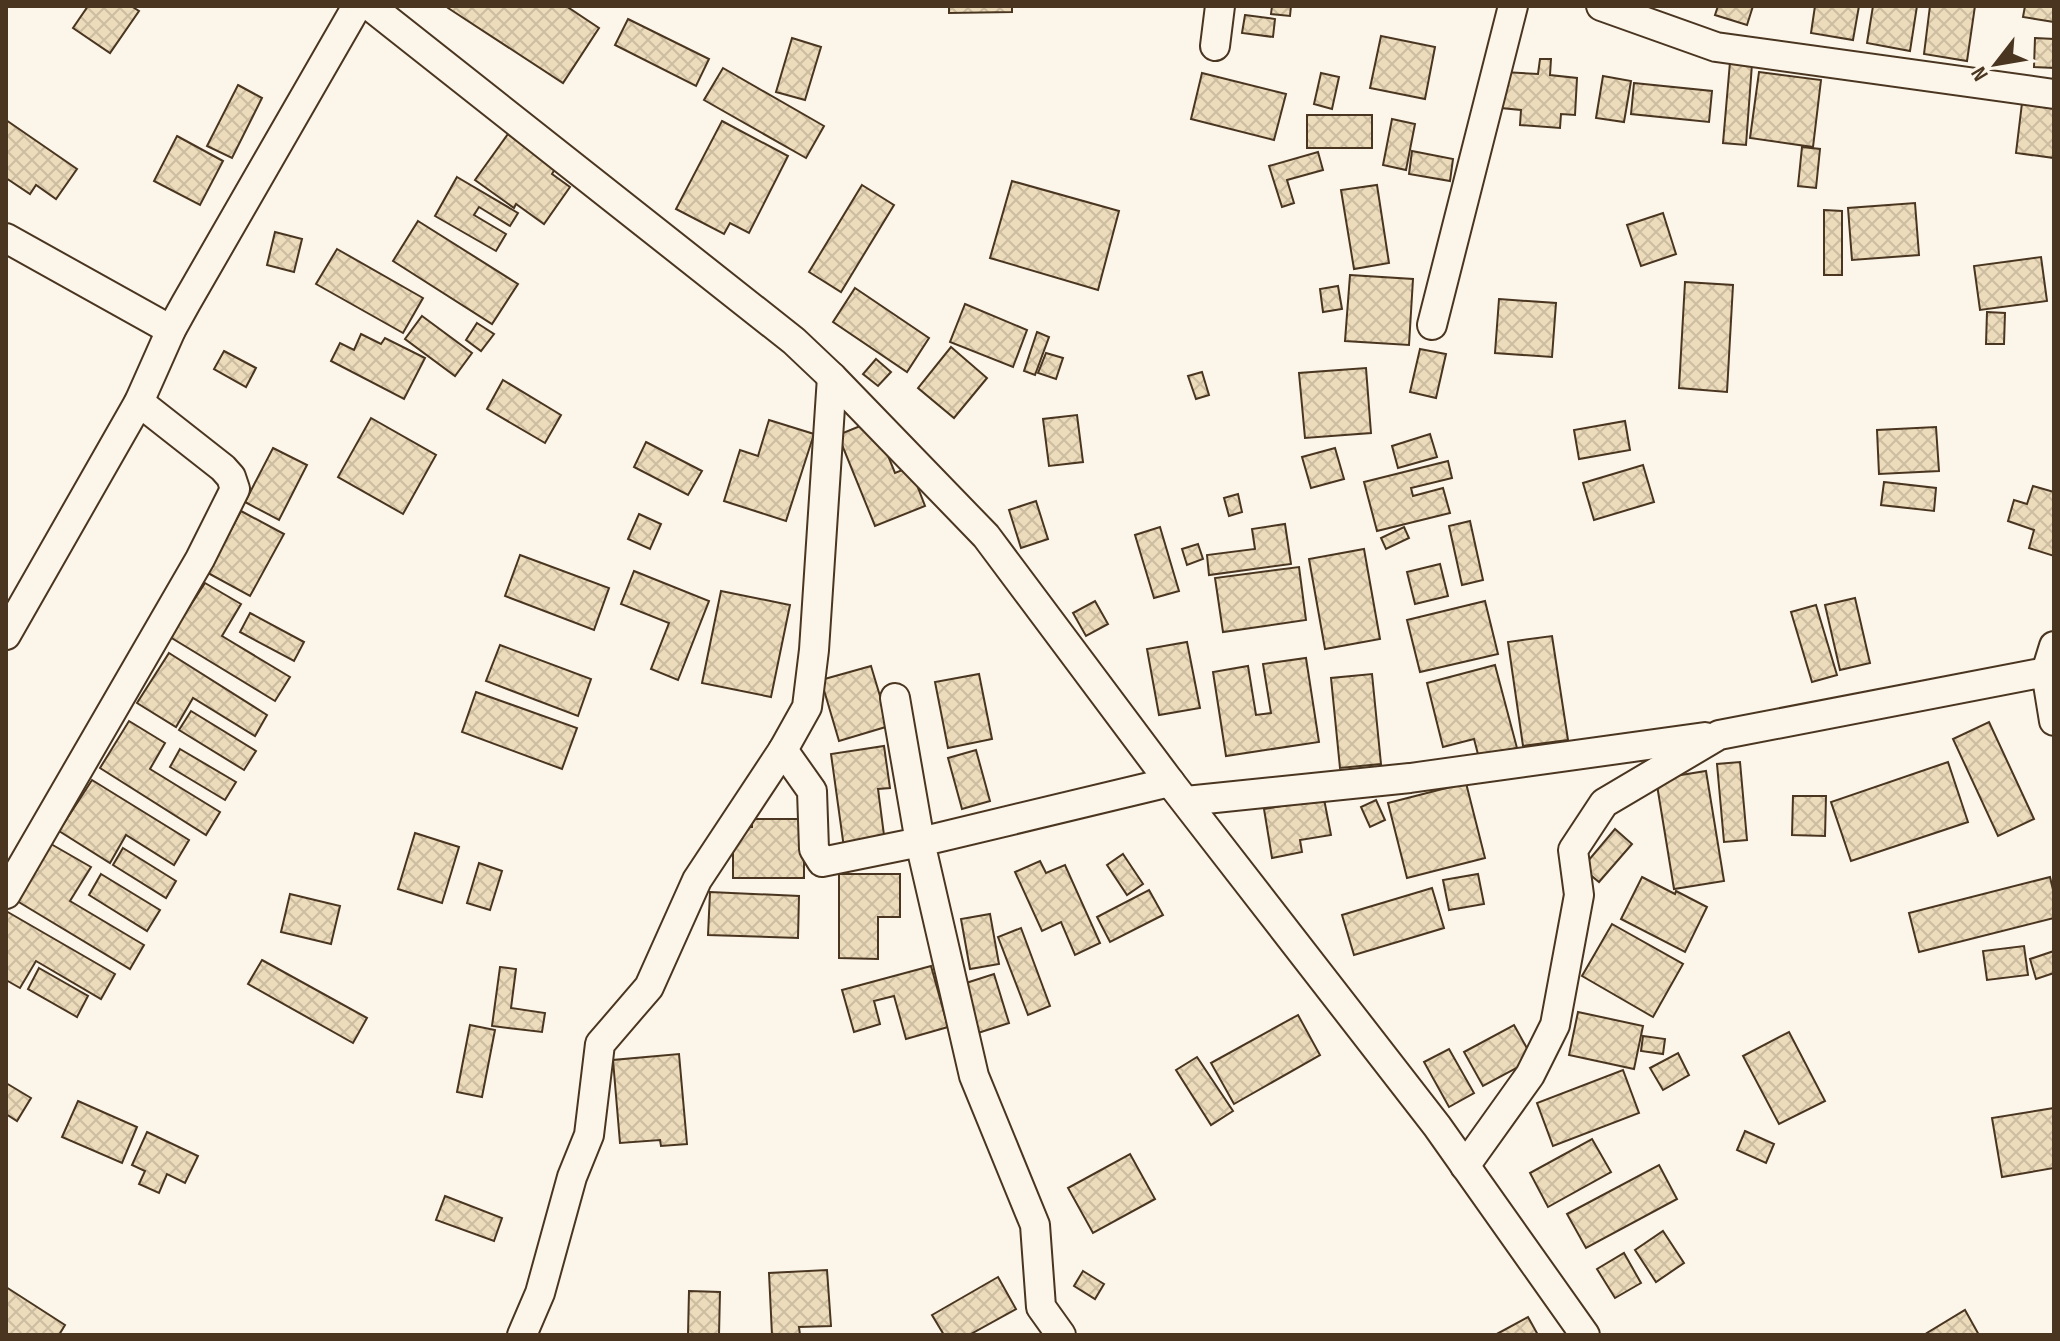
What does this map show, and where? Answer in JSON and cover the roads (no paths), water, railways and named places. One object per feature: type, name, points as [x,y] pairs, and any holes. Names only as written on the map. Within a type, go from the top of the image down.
[{"type":"street","points":[[6,635],[139,402],[171,330],[357,6]]},
{"type":"street","points":[[370,6],[794,341],[986,536],[1178,792],[1427,1114],[1585,1335]]},
{"type":"street","points":[[1215,46],[1220,6]]},
{"type":"street","points":[[1432,325],[1513,6]]},
{"type":"street","points":[[1601,6],[1716,47],[2054,94]]},
{"type":"street","points":[[6,238],[171,330]]},
{"type":"street","points":[[522,1335],[540,1293],[572,1177],[589,1135],[600,1044],[649,987],[697,880],[783,750],[807,707],[814,650],[832,377]]},
{"type":"street","points":[[6,894],[200,559],[235,489],[231,477],[223,468],[139,402]]},
{"type":"street","points":[[783,750],[812,791],[814,849],[822,862],[1178,792],[1410,778],[1719,735],[2050,659],[2054,721]]},
{"type":"street","points":[[895,698],[920,842],[974,1076],[1035,1225],[1041,1307],[1061,1335]]},
{"type":"street","points":[[1465,1166],[1530,1075],[1555,1025],[1579,895],[1573,850],[1604,803],[1719,735]]}]
